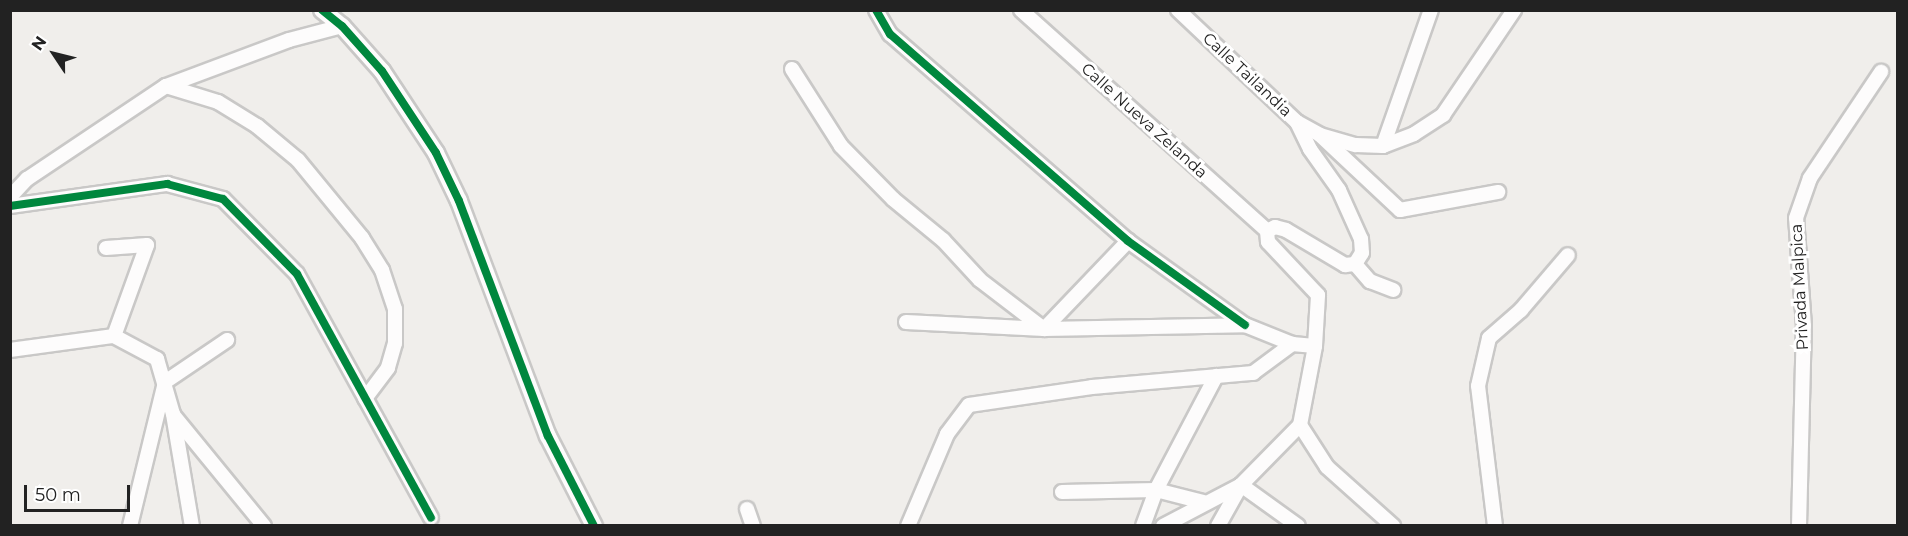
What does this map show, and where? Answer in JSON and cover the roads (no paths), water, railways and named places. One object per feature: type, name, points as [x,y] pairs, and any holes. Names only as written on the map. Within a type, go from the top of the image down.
[{"type":"street","points":[[322,10],[342,26],[382,71],[436,153],[459,201],[548,436],[594,525]]},
{"type":"street","points":[[876,10],[890,34],[1128,241],[1245,325],[1292,344],[1315,346]]},
{"type":"street","name":"Calle Nueva Zelanda","points":[[1021,10],[1267,231],[1268,242],[1318,295],[1315,346],[1300,425]]},
{"type":"street","name":"Calle Tailandia","points":[[1178,10],[1297,122],[1320,135]]},
{"type":"street","points":[[1383,146],[1431,10]]},
{"type":"street","points":[[1320,135],[1356,145],[1383,146],[1414,134],[1443,115],[1514,10]]},
{"type":"street","points":[[10,197],[27,179],[166,86],[289,40],[342,26]]},
{"type":"street","points":[[792,69],[841,146],[894,199],[943,240],[980,280],[1044,329]]},
{"type":"street","name":"Privada Malpica","points":[[1799,525],[1804,326],[1796,219],[1810,178],[1881,72]]},
{"type":"street","points":[[166,86],[218,102],[257,126],[298,159],[362,238],[382,270],[395,309],[395,343],[388,368],[364,398]]},
{"type":"street","points":[[1297,122],[1354,222],[1362,253],[1355,264]]},
{"type":"street","points":[[1320,135],[1400,210],[1498,192]]},
{"type":"street","points":[[10,206],[166,184],[223,199],[297,274],[431,518]]},
{"type":"street","points":[[1267,231],[1275,227],[1286,230],[1345,265],[1355,264]]},
{"type":"street","points":[[1044,329],[1128,241]]},
{"type":"street","points":[[106,248],[147,245],[114,336]]},
{"type":"street","points":[[1495,525],[1478,386],[1489,338],[1521,309],[1568,255]]},
{"type":"street","points":[[1355,264],[1370,281],[1393,290]]},
{"type":"street","points":[[906,322],[1044,329],[1245,325]]},
{"type":"street","points":[[10,350],[114,336],[157,359],[173,414],[192,525]]},
{"type":"street","points":[[130,525],[165,382],[227,340]]},
{"type":"street","points":[[908,525],[947,434],[969,405],[1092,387],[1253,373],[1292,344]]},
{"type":"street","points":[[1143,525],[1156,490],[1216,376]]},
{"type":"street","points":[[173,414],[264,525]]},
{"type":"street","points":[[1218,525],[1241,485],[1300,425],[1327,468],[1395,525]]},
{"type":"street","points":[[1163,525],[1203,502],[1241,485]]},
{"type":"street","points":[[1241,485],[1298,525]]},
{"type":"street","points":[[1062,492],[1156,490],[1203,502]]},
{"type":"street","points":[[747,509],[753,525]]}]
